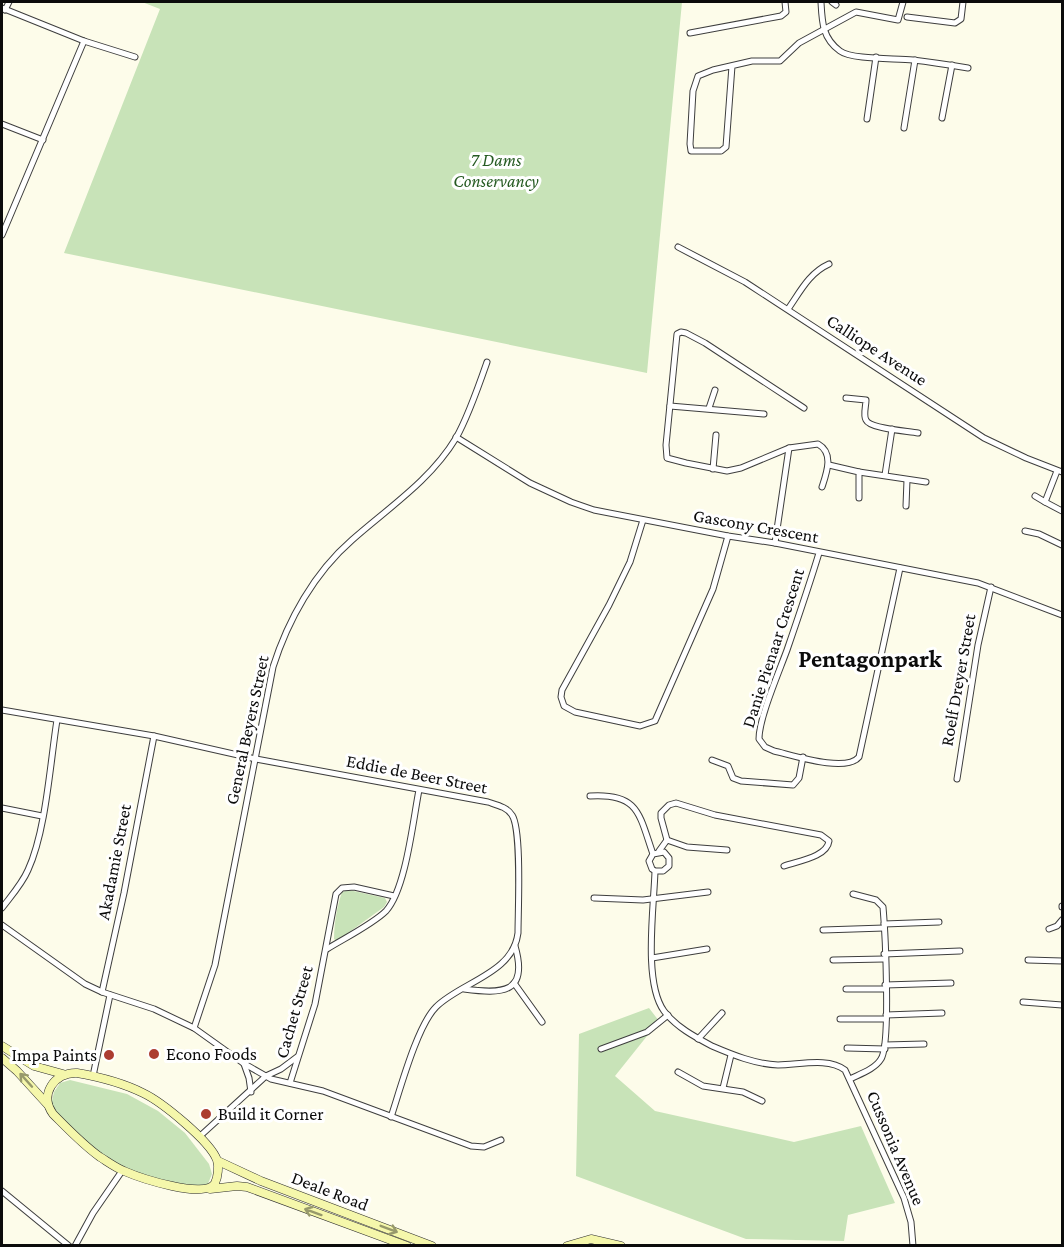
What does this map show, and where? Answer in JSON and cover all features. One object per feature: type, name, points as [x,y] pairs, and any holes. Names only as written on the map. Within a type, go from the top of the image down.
[{"type":"street","points":[[9,2],[3,9],[84,41],[135,57]]},
{"type":"street","points":[[690,33],[781,16],[786,12],[785,2]]},
{"type":"street","points":[[821,2],[823,31],[845,54],[857,57],[915,60],[968,68]]},
{"type":"street","points":[[732,66],[726,147],[721,151],[691,151],[691,114],[695,81],[702,74],[732,66],[763,60],[780,61],[799,43],[856,12],[898,20],[903,2]]},
{"type":"street","points":[[906,17],[958,22],[961,19],[963,2]]},
{"type":"street","points":[[2,235],[84,41]]},
{"type":"street","points":[[867,119],[876,57]]},
{"type":"street","points":[[904,128],[915,60]]},
{"type":"street","points":[[942,118],[952,65]]},
{"type":"street","points":[[2,124],[43,140]]},
{"type":"street","name":"Calliope Avenue","points":[[678,247],[745,282],[984,438],[1060,471]]},
{"type":"street","points":[[788,309],[810,277],[819,268],[829,264]]},
{"type":"street","points":[[804,408],[705,343],[681,332],[676,338],[666,445],[668,458],[713,469],[735,470],[789,448],[818,444],[825,451],[829,465],[822,487]]},
{"type":"street","name":"General Beyers Street","points":[[194,1028],[215,965],[273,667],[283,637],[318,577],[350,541],[419,483],[456,437],[487,362]]},
{"type":"street","points":[[710,408],[715,390]]},
{"type":"street","points":[[846,398],[875,401]]},
{"type":"street","points":[[866,400],[865,418],[868,423],[918,433]]},
{"type":"street","points":[[670,406],[764,414]]},
{"type":"street","points":[[885,476],[892,429]]},
{"type":"street","points":[[713,469],[716,435]]},
{"type":"street","name":"Gascony Crescent","points":[[456,437],[506,470],[561,498],[594,510],[775,543],[991,587],[1062,615]]},
{"type":"street","points":[[775,543],[789,448]]},
{"type":"street","points":[[829,465],[926,482]]},
{"type":"street","points":[[859,471],[859,498]]},
{"type":"street","points":[[1045,502],[1060,471]]},
{"type":"street","points":[[906,506],[907,480]]},
{"type":"street","points":[[1035,496],[1062,511]]},
{"type":"street","points":[[643,520],[634,552],[621,580],[562,690],[561,697],[564,706],[575,712],[640,726],[655,721],[712,589],[728,536]]},
{"type":"street","points":[[1025,531],[1039,534],[1062,544]]},
{"type":"street","name":"Danie Pienaar Crescent","points":[[819,553],[759,735],[761,744],[765,747],[802,757],[844,764],[852,763],[859,757],[900,568]]},
{"type":"street","name":"Roelf Dreyer Street","points":[[957,779],[978,645],[991,587]]},
{"type":"street","name":"Eddie de Beer Street","points":[[2,710],[154,736],[256,759],[488,802],[505,808],[512,813],[518,843],[518,933],[515,946]]},
{"type":"street","points":[[2,908],[28,872],[42,816],[57,720]]},
{"type":"street","name":"Akadamie Street","points":[[102,992],[122,904],[154,736]]},
{"type":"street","points":[[712,760],[728,766],[733,778],[741,782],[793,785],[799,778],[802,757]]},
{"type":"street","name":"Cachet Street","points":[[327,949],[387,910],[405,861],[419,790]]},
{"type":"street","points":[[590,796],[604,795],[634,805],[656,853]]},
{"type":"street","points":[[668,840],[661,813],[669,805],[676,803],[715,815],[821,835],[829,841],[828,847],[823,852],[784,866]]},
{"type":"street","points":[[2,808],[42,816]]},
{"type":"street","points":[[668,840],[651,857],[650,865],[655,871],[652,958],[657,999],[668,1016],[698,1039],[731,1055],[723,1088]]},
{"type":"street","points":[[668,840],[687,847],[727,850]]},
{"type":"street","points":[[655,871],[667,869],[670,862],[667,855],[656,853]]},
{"type":"street","name":"Cachet Street","points":[[290,1083],[315,1004],[334,904],[339,890],[354,887],[394,896]]},
{"type":"street","points":[[594,898],[643,900],[708,892]]},
{"type":"street","points":[[850,1079],[882,1059],[885,1047],[886,1017],[882,907],[880,903],[853,894]]},
{"type":"street","points":[[1049,929],[1057,926],[1062,920]]},
{"type":"street","points":[[824,930],[939,922]]},
{"type":"street","points":[[2,924],[85,984],[110,995],[154,1009],[194,1028],[243,1063],[266,1076],[323,1091],[471,1146],[484,1147],[501,1140]]},
{"type":"street","points":[[462,989],[494,992],[514,983],[520,971],[515,946]]},
{"type":"street","points":[[391,1117],[425,1021],[436,1006],[494,969],[515,946]]},
{"type":"street","points":[[652,958],[707,949]]},
{"type":"street","points":[[833,960],[960,951]]},
{"type":"street","points":[[1028,960],[1062,962]]},
{"type":"street","points":[[514,983],[542,1022]]},
{"type":"street","points":[[846,989],[951,983]]},
{"type":"street","points":[[93,1076],[110,995]]},
{"type":"street","points":[[1023,1002],[1062,1005]]},
{"type":"street","points":[[698,1039],[722,1013]]},
{"type":"street","points":[[840,1019],[942,1013]]},
{"type":"street","points":[[601,1049],[647,1032],[668,1016]]},
{"type":"street","points":[[847,1048],[924,1044]]},
{"type":"street","name":"Deale Road","points":[[2,1046],[34,1066],[63,1074],[77,1073],[93,1076],[125,1085],[162,1104],[199,1137],[218,1161],[261,1181],[432,1245]]},
{"type":"street","name":"Cussonia Avenue","points":[[731,1055],[774,1065],[828,1063],[845,1070],[904,1198],[911,1222],[913,1245]]},
{"type":"street","name":"Cachet Street","points":[[199,1137],[266,1076],[281,1069],[297,1057]]},
{"type":"street","name":"Deale Road","points":[[2,1058],[17,1071],[48,1105],[53,1114],[82,1143],[122,1171],[186,1189],[247,1187],[407,1245]]},
{"type":"street","points":[[243,1063],[251,1092]]},
{"type":"street","points":[[678,1072],[703,1086],[743,1092],[762,1101]]},
{"type":"street","points":[[48,1105],[50,1089],[56,1079],[63,1074]]},
{"type":"street","points":[[210,1189],[217,1178],[218,1161]]},
{"type":"street","points":[[75,1245],[93,1213],[122,1171]]},
{"type":"street","points":[[2,1191],[69,1245]]},
{"type":"street","points":[[567,1245],[591,1239],[621,1245]]},
{"type":"green space","name":"7 Dams Conservancy","points":[[142,2],[682,2],[647,373],[64,253],[160,9]]},
{"type":"green space","points":[[349,890],[385,898],[387,902],[384,907],[337,941],[334,939],[336,915],[342,892]]},
{"type":"green space","points":[[649,1008],[659,1021],[615,1076],[655,1111],[794,1142],[861,1126],[895,1203],[848,1215],[844,1241],[746,1239],[576,1176],[579,1034]]},
{"type":"green space","points":[[70,1080],[127,1094],[158,1111],[185,1133],[209,1164],[212,1174],[207,1186],[194,1190],[140,1176],[111,1163],[57,1116],[51,1105],[54,1092],[60,1083]]},
{"type":"place","name":"Econo Foods","points":[[154,1054]]},
{"type":"place","name":"Impa Paints","points":[[109,1055]]},
{"type":"place","name":"Build it Corner","points":[[206,1114]]},
{"type":"district","name":"Pentagonpark","points":[[870,659]]}]
